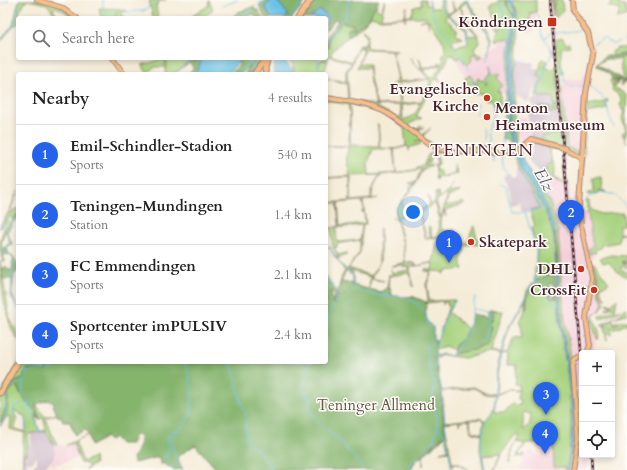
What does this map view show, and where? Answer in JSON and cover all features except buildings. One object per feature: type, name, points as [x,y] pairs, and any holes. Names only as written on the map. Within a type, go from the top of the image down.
[{"type":"highway","points":[[298,16],[310,0]]},
{"type":"highway","points":[[256,72],[266,60]]},
{"type":"highway","points":[[266,60],[266,72]]},
{"type":"highway","points":[[0,390],[8,374],[16,363]]},
{"type":"highway","points":[[0,393],[16,364]]},
{"type":"main road","points":[[37,0],[60,7],[75,16]]},
{"type":"main road","points":[[572,0],[572,11],[589,35],[593,52],[585,103],[580,155],[579,195],[579,216],[592,279],[586,318],[588,350]]},
{"type":"main road","points":[[114,60],[122,72]]},
{"type":"main road","points":[[328,98],[379,109],[396,118],[434,146],[447,151],[470,152],[489,150],[496,153],[502,153],[519,149],[531,140],[560,147],[580,155]]},
{"type":"main road","points":[[573,470],[578,444],[573,366],[575,360],[579,358]]},
{"type":"shaded area","points":[[550,0],[554,27],[574,246],[581,350],[555,56],[552,56],[551,48],[554,48]]},
{"type":"shaded area","points":[[534,11],[536,12],[534,32],[528,32],[524,23]]},
{"type":"shaded area","points":[[501,39],[510,39],[505,93],[497,93],[500,87],[491,71],[491,73],[483,79],[482,77],[474,81],[471,75],[465,78],[456,59],[460,57],[466,64],[471,55],[476,54],[477,58],[482,57],[480,53],[489,54],[490,49],[500,45]]},
{"type":"shaded area","points":[[517,59],[534,63],[532,68],[539,70],[538,76],[544,78],[539,87],[535,86],[535,84],[531,97],[527,102],[514,94]]},
{"type":"shaded area","points":[[584,74],[590,75],[581,150],[578,152],[567,147],[562,86],[566,85],[565,80],[582,79]]},
{"type":"shaded area","points":[[535,95],[553,97],[555,108],[539,107],[539,114],[559,112],[561,134],[541,137],[539,145],[547,147],[546,150],[552,164],[548,168],[547,174],[533,167],[526,155],[532,154],[533,142],[538,144],[531,139],[527,108],[536,107],[529,100],[535,99]]},
{"type":"shaded area","points":[[514,100],[519,102],[515,110],[514,117],[526,117],[530,139],[521,145],[517,129],[525,126],[515,127],[514,131],[513,117]]},
{"type":"shaded area","points":[[518,167],[540,208],[522,212],[520,203],[511,205],[510,191],[503,177],[508,172],[512,177],[516,176],[516,168]]},
{"type":"shaded area","points":[[542,172],[566,188],[580,350],[579,350],[579,390],[577,402],[564,314],[558,232],[549,199],[547,199],[536,181]]},
{"type":"shaded area","points":[[568,188],[575,193],[578,192],[580,212],[587,211],[593,248],[589,248],[589,255],[592,252],[596,253],[592,259],[589,260],[593,273],[596,275],[598,291],[603,301],[601,309],[591,317],[591,325],[597,337],[595,340],[594,350],[583,350],[569,200],[572,201],[574,194]]},
{"type":"shaded area","points":[[577,425],[579,426],[579,458],[589,458],[588,468],[583,470],[572,470]]},
{"type":"shaded area","points":[[45,431],[54,444],[55,452],[53,459],[42,470],[34,469],[34,464],[37,464],[37,457],[34,458],[33,462],[27,462],[27,466],[23,466],[23,453],[27,445],[31,444],[30,433]]},
{"type":"shaded area","points":[[73,443],[78,458],[52,466],[51,461],[55,450],[54,444],[67,446]]},
{"type":"shaded area","points":[[537,443],[553,444],[553,460],[565,467],[564,470],[520,470],[524,462],[525,452],[527,454],[531,451],[538,456]]},
{"type":"green space","points":[[19,0],[27,0],[20,10],[19,16],[16,16],[16,24],[0,42],[0,40],[13,25]]},
{"type":"green space","points":[[27,0],[52,0],[77,16],[72,16],[56,7],[53,9],[58,16],[56,16],[47,4]]},
{"type":"green space","points":[[150,0],[166,0],[160,1],[156,6],[158,16],[153,16],[151,8],[149,7]]},
{"type":"green space","points":[[209,0],[213,9],[206,16],[201,16],[200,14],[192,16],[208,6]]},
{"type":"green space","points":[[266,0],[272,0],[265,7],[270,16],[264,16],[259,5]]},
{"type":"green space","points":[[276,0],[307,0],[294,16],[287,16],[288,14]]},
{"type":"green space","points":[[312,0],[377,0],[372,13],[366,21],[348,36],[348,28],[351,27],[354,29],[354,25],[342,22],[328,39],[328,34],[338,21],[335,19],[328,28],[329,18],[320,10],[312,16],[300,16]]},
{"type":"green space","points":[[377,0],[379,0],[376,9],[381,11],[385,0],[381,18],[404,17],[407,7],[405,16],[411,16],[414,7],[422,5],[420,0],[425,0],[426,5],[430,5],[429,0],[431,8],[438,8],[441,0],[443,0],[443,8],[448,14],[454,10],[450,0],[455,10],[465,0],[468,0],[467,1],[492,38],[489,54],[491,40],[489,35],[466,2],[460,7],[470,25],[478,35],[479,42],[474,48],[476,54],[471,55],[472,61],[467,65],[460,57],[456,59],[455,56],[449,55],[437,77],[441,81],[436,79],[433,82],[416,117],[422,118],[409,124],[413,130],[422,125],[416,130],[424,127],[417,132],[421,136],[431,128],[423,136],[424,138],[446,153],[439,151],[436,152],[439,164],[435,166],[436,170],[439,170],[441,177],[455,173],[454,164],[458,174],[437,178],[436,181],[434,165],[437,164],[435,152],[430,154],[430,160],[426,162],[430,162],[424,166],[431,165],[431,167],[423,169],[413,188],[402,202],[405,215],[422,211],[421,208],[424,209],[424,207],[430,205],[428,196],[431,205],[436,200],[435,193],[438,192],[439,198],[449,191],[453,183],[449,193],[460,192],[448,197],[446,206],[465,202],[465,204],[445,210],[446,217],[444,211],[440,224],[443,231],[455,230],[456,241],[465,243],[461,264],[463,269],[446,271],[444,275],[444,272],[432,271],[427,284],[429,301],[455,300],[448,312],[468,329],[455,350],[444,346],[443,348],[435,350],[436,342],[433,341],[433,338],[437,341],[449,305],[447,305],[447,302],[444,302],[443,305],[443,301],[428,303],[414,297],[426,302],[428,300],[426,284],[431,272],[425,271],[425,269],[432,270],[433,263],[420,265],[433,262],[438,237],[426,239],[419,213],[397,218],[403,242],[405,262],[403,243],[396,218],[392,218],[396,217],[395,209],[410,191],[410,187],[415,184],[409,183],[416,182],[421,169],[417,170],[417,167],[423,166],[428,155],[433,152],[432,150],[438,150],[420,139],[415,142],[420,141],[421,144],[409,148],[409,151],[408,146],[402,147],[406,146],[404,127],[402,124],[380,111],[350,104],[350,116],[348,105],[328,100],[328,96],[348,100],[347,84],[328,78],[346,82],[346,71],[352,63],[329,56],[328,60],[328,38],[342,22],[352,24],[354,29],[349,28],[354,30],[368,20],[339,44],[330,55],[352,62],[358,46],[364,48],[359,45],[364,47],[362,44],[365,45],[367,36],[362,31],[364,30],[368,34],[366,48],[398,50],[392,51],[399,82],[429,79],[414,64],[422,70],[419,58],[423,69],[439,64],[439,62],[441,67],[441,62],[443,63],[444,61],[442,54],[446,53],[444,43],[428,19],[429,28],[426,17],[406,17],[405,21],[405,17],[381,19],[371,16],[369,18]],"holes":[[[460,7],[469,26],[477,35],[468,36],[467,29],[448,15]],[[447,15],[466,30],[468,44],[455,47],[452,41],[463,38],[455,34],[457,29],[445,18]],[[358,47],[364,50],[357,68],[368,68],[370,75],[369,64],[359,64],[365,49],[391,50],[398,79],[395,80],[398,82],[392,84],[399,84],[400,104],[377,105],[374,95],[376,105],[349,100],[347,72],[351,66]],[[440,65],[440,68],[435,75],[430,78],[424,72],[426,71],[423,70]],[[429,79],[430,83],[421,102],[401,104],[399,83]],[[420,103],[416,112],[403,120],[402,105]],[[400,105],[402,116],[396,117],[375,106]],[[445,194],[448,194],[441,218],[436,201]],[[435,203],[440,220],[438,221],[438,236],[432,237],[430,227],[428,227],[431,237],[426,238],[420,214]]]},
{"type":"green space","points":[[498,0],[507,0],[515,10],[515,26],[507,95],[508,128],[511,143],[521,167],[546,213],[554,237],[559,309],[571,413],[570,451],[566,470],[564,470],[565,467],[554,467],[553,445],[547,443],[526,443],[518,455],[523,456],[524,453],[524,457],[518,456],[517,458],[518,454],[525,444],[516,442],[520,435],[515,435],[502,453],[494,470],[501,454],[482,456],[484,470],[480,450],[481,435],[471,432],[469,420],[461,421],[460,425],[459,421],[445,423],[452,463],[458,463],[469,470],[457,464],[452,464],[452,470],[449,451],[440,452],[448,450],[445,436],[423,456],[423,466],[422,456],[416,460],[437,443],[445,434],[440,388],[434,358],[435,350],[436,356],[442,354],[452,356],[453,354],[488,345],[490,324],[494,315],[491,311],[503,311],[491,351],[501,353],[507,330],[525,300],[508,330],[502,353],[506,353],[507,353],[514,337],[522,338],[522,328],[519,321],[524,312],[528,294],[533,285],[541,286],[552,299],[556,298],[554,273],[534,281],[537,251],[531,227],[535,226],[530,210],[540,208],[518,167],[507,139],[502,140],[510,39],[501,39],[497,42],[496,35],[499,30],[494,24],[500,29],[501,27],[489,6],[498,2]],"holes":[[[490,352],[500,354],[496,375],[495,394],[485,393],[474,387],[442,391],[435,359],[443,355],[465,358]],[[506,353],[508,355],[507,365],[517,365],[515,384],[519,385],[519,390],[508,390],[496,394],[497,375],[501,354]],[[474,388],[485,394],[495,395],[493,409],[485,421],[482,418],[445,422],[442,391]],[[508,390],[519,391],[518,399],[521,400],[520,405],[512,404],[504,412],[494,412],[496,395]],[[523,412],[531,414],[529,425],[523,430]],[[481,419],[484,423],[481,434],[471,431],[470,420]]]},
{"type":"green space","points":[[513,0],[536,0],[536,12],[531,13],[530,20],[527,19],[526,23],[519,25],[517,65],[515,72],[514,128],[516,143],[524,162],[547,199],[549,199],[558,232],[564,314],[572,363],[577,440],[572,470],[568,470],[573,439],[572,387],[562,323],[556,238],[550,216],[515,145],[510,125],[517,13],[512,4]]},
{"type":"green space","points":[[551,0],[554,0],[554,5],[556,5],[555,0],[562,0],[563,11],[556,18],[552,1],[553,16]]},
{"type":"green space","points":[[608,0],[621,2],[618,5],[625,6],[627,15],[617,19],[620,10],[607,6],[611,6],[612,3]]},
{"type":"green space","points":[[255,6],[253,9],[258,10],[262,16],[255,16],[253,14],[248,16],[233,16],[238,12]]},
{"type":"green space","points":[[99,8],[120,9],[127,11],[120,12],[123,16],[116,16],[117,12],[114,16],[101,16]]},
{"type":"green space","points":[[562,38],[566,44],[569,43],[570,46],[566,48],[564,46],[561,50],[561,64],[564,73],[559,75],[561,78],[567,146],[576,152],[581,150],[579,155],[564,148],[555,40]]},
{"type":"green space","points":[[626,45],[627,53],[613,56],[612,52],[617,48],[626,48]]},
{"type":"green space","points":[[480,53],[482,57],[477,58],[476,54]]},
{"type":"green space","points":[[627,53],[627,55],[619,59],[606,59],[597,64],[605,56],[619,56]]},
{"type":"green space","points":[[627,55],[627,82],[622,76],[620,59]]},
{"type":"green space","points":[[542,59],[548,61],[545,68],[555,69],[556,65],[565,180],[562,150],[550,148],[550,152],[555,168],[554,178],[566,185],[566,187],[547,174],[547,165],[552,163],[547,147],[539,145],[542,136],[561,134],[559,109],[557,108],[557,105],[554,105],[553,97],[539,97],[539,87],[543,79],[538,76]]},
{"type":"green space","points":[[159,60],[166,60],[165,67],[154,67],[148,72],[146,72],[142,65]]},
{"type":"green space","points":[[167,60],[190,60],[176,72],[165,72]]},
{"type":"green space","points":[[191,60],[195,60],[195,62],[201,60],[195,72],[190,72],[193,68],[190,62],[176,72]]},
{"type":"green space","points":[[264,60],[254,72],[246,72],[250,65],[243,72],[233,72],[239,65],[239,61]]},
{"type":"green space","points":[[290,60],[319,60],[318,67],[320,60],[328,60],[325,72],[322,72],[323,70],[320,70],[320,72],[294,72],[292,67],[295,68]]},
{"type":"green space","points":[[597,64],[627,82],[623,82],[621,86],[621,80],[614,79],[620,81],[618,81],[617,85],[617,81],[615,83],[610,75],[596,65]]},
{"type":"green space","points":[[490,66],[492,73],[500,75],[497,78],[502,85],[497,91],[500,92],[500,103],[494,110],[492,100],[486,101],[484,93],[479,94],[478,92],[475,94],[475,89],[469,91],[469,89],[475,88],[474,83],[468,85],[465,78],[471,75],[477,86],[477,79],[479,78],[481,81],[484,79],[486,85],[486,77],[491,73]]},
{"type":"green space","points":[[612,78],[618,91],[618,89],[627,96],[625,125],[627,124],[627,134],[624,136],[627,143],[622,133],[626,131],[622,119],[624,110],[622,110],[620,104],[622,103],[620,96],[612,90],[613,88],[610,80]]},
{"type":"green space","points":[[536,86],[539,87],[538,95],[536,95]]},
{"type":"green space","points":[[607,99],[608,102],[605,103],[608,109],[586,113],[587,105],[605,102]]},
{"type":"green space","points":[[554,105],[558,105],[559,112],[539,114],[539,107],[550,107],[550,109],[554,109]]},
{"type":"green space","points":[[500,106],[494,113],[492,112]]},
{"type":"green space","points":[[350,116],[350,145],[379,146],[378,124],[380,148],[395,149],[396,173],[393,149],[373,149],[368,163],[369,175],[394,173],[382,175],[374,186],[372,199],[378,198],[363,201],[366,224],[363,225],[360,252],[360,240],[337,244],[337,247],[334,248],[338,255],[346,253],[347,255],[337,259],[336,258],[338,257],[333,246],[331,228],[328,229],[339,226],[337,203],[328,203],[350,201],[350,177],[328,178],[350,176],[346,156],[349,147],[328,146],[349,146]],"holes":[[[380,175],[371,191],[371,199],[351,201],[351,176]],[[362,201],[364,210],[361,212],[364,212],[365,223],[340,226],[338,203]],[[362,225],[360,240],[337,242],[336,228]]]},
{"type":"green space","points":[[601,177],[602,190],[606,192],[598,190],[599,193],[588,195],[587,194],[594,191],[593,178]]},
{"type":"green space","points":[[16,195],[9,214],[16,209],[16,215],[13,219],[9,217],[8,221],[11,224],[5,230],[1,244],[5,248],[3,250],[0,248],[0,242],[6,219],[0,229]]},
{"type":"green space","points":[[586,200],[589,201],[590,209],[601,214],[623,213],[624,225],[619,226],[619,233],[627,234],[619,235],[619,242],[601,245],[601,248],[595,250],[596,253],[592,252],[590,255],[588,249],[593,247]]},
{"type":"green space","points":[[16,216],[16,219],[7,232],[12,244],[7,247],[8,252],[16,261],[16,273],[14,275],[12,294],[16,305],[11,296],[12,279],[3,279],[1,269],[6,266],[8,270],[13,269],[12,263],[14,260],[10,255],[5,254],[2,258],[1,254],[10,242],[5,230]]},
{"type":"green space","points":[[474,225],[478,245],[469,244],[469,246],[466,246]]},
{"type":"green space","points":[[380,228],[380,262],[371,278],[384,281],[371,279],[369,288],[370,277],[348,270],[353,273],[354,289],[352,285],[353,276],[346,271],[341,283],[341,292],[345,295],[343,297],[339,294],[335,305],[332,302],[335,295],[333,293],[329,297],[332,293],[328,294],[334,290],[336,295],[333,301],[334,303],[342,276],[345,271],[339,262],[347,270],[360,252],[349,268],[371,276],[379,263]]},
{"type":"green space","points":[[611,255],[627,256],[627,261],[622,261],[627,263],[622,262],[627,264],[622,264],[627,265],[627,268],[621,267],[620,270],[627,272],[627,277],[619,273],[608,262],[603,263],[600,258]]},
{"type":"green space","points":[[0,261],[10,319],[16,330],[16,336],[7,314],[1,279]]},
{"type":"green space","points":[[405,262],[415,263],[417,266],[415,264],[391,266]]},
{"type":"green space","points":[[592,263],[594,263],[609,283],[603,286],[601,285],[601,291],[606,300],[600,292],[605,304],[601,309],[603,301],[599,295],[596,275],[593,273],[592,265],[596,273]]},
{"type":"green space","points":[[416,266],[410,267],[413,287],[410,273],[390,276],[392,274],[391,269],[392,273],[409,270],[409,267],[403,267]]},
{"type":"green space","points":[[554,273],[556,299],[554,298],[552,283],[550,283],[549,292],[551,292],[552,299],[541,286],[533,285],[527,296],[527,308],[525,310],[526,295],[531,285]]},
{"type":"green space","name":"Teninger Allmend","points":[[389,274],[388,288],[390,289],[391,296],[414,297],[428,303],[426,303],[426,316],[428,322],[433,327],[433,341],[436,342],[434,358],[440,388],[445,434],[414,462],[411,470],[217,470],[195,445],[177,457],[183,470],[173,470],[165,464],[160,464],[159,457],[134,463],[133,457],[140,441],[140,435],[135,435],[131,444],[120,444],[114,437],[109,441],[106,437],[91,446],[88,433],[85,430],[75,435],[70,422],[63,422],[61,416],[58,417],[53,405],[55,403],[47,400],[35,405],[40,419],[38,419],[35,411],[28,402],[27,404],[16,385],[7,393],[8,399],[7,417],[0,426],[7,401],[6,391],[14,382],[23,379],[26,369],[47,370],[47,364],[50,364],[51,366],[53,365],[54,367],[55,364],[57,366],[60,364],[328,364],[328,294],[333,299],[332,303],[334,305],[339,293],[343,297],[345,295],[339,291],[341,282],[352,283],[353,287],[353,285],[380,292],[387,288]]},
{"type":"green space","name":"Teninger Allmend","points":[[328,279],[338,293],[334,303],[333,301],[336,295],[333,290],[328,294]]},
{"type":"green space","points":[[389,286],[393,296],[414,297],[392,296],[390,289],[388,288],[383,290]]},
{"type":"green space","points":[[617,299],[615,310],[613,307],[605,310],[611,306],[607,305],[608,303],[611,305]]},
{"type":"green space","points":[[627,308],[627,314],[616,317],[623,313],[623,309]]},
{"type":"green space","points":[[601,309],[593,316],[599,331],[598,340],[592,324],[593,317],[591,317]]},
{"type":"green space","points":[[489,310],[497,310],[491,311],[494,314],[490,324],[492,327],[488,345],[453,354],[455,345],[462,340],[466,332],[472,314],[488,317]]},
{"type":"green space","points":[[615,310],[621,311],[600,319],[599,316]]},
{"type":"green space","points":[[614,317],[606,325],[606,328],[607,326],[611,327],[612,334],[610,335],[608,332],[606,333],[607,340],[604,328],[606,323],[602,327],[602,324]]},
{"type":"green space","points":[[613,320],[615,322],[612,325],[617,321],[618,322],[613,327],[621,321],[627,321],[627,324],[613,330],[608,324]]},
{"type":"green space","points":[[18,364],[47,364],[47,370],[26,369],[23,379],[16,382],[12,386],[9,391],[4,416],[0,422],[0,395]]},
{"type":"green space","points":[[16,385],[20,393],[35,411],[40,431],[46,430],[43,418],[40,419],[35,405],[36,404],[45,417],[57,414],[45,418],[57,445],[53,444],[48,435],[44,432],[28,434],[27,454],[23,454],[23,441],[25,433],[10,429],[11,417],[7,416],[6,413],[8,399],[7,393]],"holes":[[[14,410],[25,417],[26,432],[15,429],[16,418]]]},
{"type":"green space","points":[[88,435],[75,441],[83,462],[94,457],[95,464],[86,469],[90,466],[83,463],[81,464],[73,443],[66,445]]},
{"type":"water","points":[[272,0],[276,0],[288,14],[287,16],[270,16],[265,6]]},
{"type":"water","points":[[507,0],[511,0],[517,13],[510,125],[515,145],[546,206],[554,227],[562,323],[573,398],[579,405],[573,399],[573,443],[568,470],[566,470],[570,451],[571,432],[570,394],[559,309],[554,237],[546,212],[515,154],[509,134],[508,109],[514,17],[508,7],[514,16],[515,10]]},
{"type":"water","points":[[320,10],[327,16],[312,16]]},
{"type":"water","points":[[201,60],[240,60],[230,72],[195,72]]},
{"type":"water","points":[[276,60],[284,60],[294,72],[274,72],[273,70]]},
{"type":"waterway","points":[[0,5],[9,0]]},
{"type":"waterway","points":[[16,16],[20,0]]},
{"type":"waterway","points":[[103,0],[103,8]]},
{"type":"waterway","points":[[157,4],[160,0]]},
{"type":"waterway","points":[[222,6],[238,0]]},
{"type":"waterway","points":[[259,6],[261,0]]},
{"type":"waterway","points":[[259,6],[267,0]]},
{"type":"waterway","points":[[292,16],[305,0]]},
{"type":"waterway","points":[[328,38],[345,18],[349,0]]},
{"type":"waterway","points":[[429,0],[431,12],[438,25]]},
{"type":"waterway","points":[[442,0],[443,9],[445,12],[467,30],[468,41]]},
{"type":"waterway","points":[[465,0],[491,37],[488,61]]},
{"type":"waterway","points":[[499,0],[506,19],[511,22]]},
{"type":"waterway","points":[[121,12],[144,11],[152,6]]},
{"type":"waterway","points":[[104,9],[106,16]]},
{"type":"waterway","points":[[241,16],[253,9]]},
{"type":"waterway","points":[[537,14],[540,21],[542,34],[552,54],[545,68],[544,77]]},
{"type":"waterway","points":[[0,42],[14,26],[16,17]]},
{"type":"waterway","points":[[508,67],[511,24]]},
{"type":"waterway","points":[[439,25],[451,40]]},
{"type":"waterway","points":[[555,33],[576,31],[581,28]]},
{"type":"waterway","points":[[545,39],[550,33]]},
{"type":"waterway","points":[[593,44],[604,38],[612,44]]},
{"type":"waterway","points":[[614,44],[619,42]]},
{"type":"waterway","points":[[453,44],[456,49]]},
{"type":"waterway","points":[[459,54],[469,71]]},
{"type":"waterway","points":[[177,72],[191,60]]},
{"type":"waterway","points":[[240,72],[252,60]]},
{"type":"waterway","points":[[317,72],[319,60]]},
{"type":"waterway","points":[[251,61],[252,72]]},
{"type":"waterway","points":[[558,65],[562,66],[564,72]]},
{"type":"waterway","points":[[487,82],[487,78],[492,73],[489,66]]},
{"type":"waterway","points":[[502,151],[508,68]]},
{"type":"waterway","points":[[564,73],[565,83],[571,87]]},
{"type":"waterway","points":[[472,77],[476,94]]},
{"type":"waterway","points":[[539,96],[540,87],[544,78]]},
{"type":"waterway","points":[[572,87],[578,86]]},
{"type":"waterway","points":[[579,86],[586,86]]},
{"type":"waterway","points":[[589,86],[598,93]]},
{"type":"waterway","points":[[599,94],[604,98]]},
{"type":"waterway","points":[[501,105],[505,99]]},
{"type":"waterway","points":[[604,99],[606,104]]},
{"type":"waterway","points":[[492,100],[494,112]]},
{"type":"waterway","points":[[477,115],[478,103]]},
{"type":"waterway","points":[[607,105],[609,115]]},
{"type":"waterway","points":[[487,131],[494,113],[500,106]]},
{"type":"waterway","points":[[609,116],[614,127]]},
{"type":"waterway","points":[[504,125],[507,139]]},
{"type":"waterway","points":[[483,129],[484,140]]},
{"type":"waterway","points":[[484,148],[484,145],[489,141],[487,134]]},
{"type":"waterway","points":[[512,153],[541,209],[526,212]]},
{"type":"waterway","points":[[493,155],[494,162]]},
{"type":"waterway","points":[[502,155],[503,166],[508,173]]},
{"type":"waterway","name":"Elz","points":[[521,158],[547,200],[549,200]]},
{"type":"waterway","points":[[500,184],[506,187],[512,212],[525,212],[536,248],[535,280],[507,330],[501,353]]},
{"type":"waterway","points":[[587,198],[601,192],[615,195],[627,207]]},
{"type":"waterway","points":[[0,227],[6,218]]},
{"type":"waterway","points":[[6,251],[6,245],[11,244],[6,230],[12,226],[14,220],[16,220]]},
{"type":"waterway","points":[[328,248],[330,248],[335,258]]},
{"type":"waterway","points":[[0,249],[10,255],[15,261]]},
{"type":"waterway","points":[[336,259],[353,275],[353,287]]},
{"type":"waterway","points":[[15,262],[12,265],[13,286],[11,295],[16,305]]},
{"type":"waterway","points":[[328,280],[337,292],[334,303]]},
{"type":"waterway","points":[[535,280],[556,305]]},
{"type":"waterway","points":[[354,288],[356,290],[376,295],[405,297],[417,304],[426,312],[428,325],[433,327],[433,342],[426,347],[429,366]]},
{"type":"waterway","points":[[435,357],[444,355],[452,356],[469,329],[475,297]]},
{"type":"waterway","points":[[435,357],[435,351],[442,328],[452,305],[456,301]]},
{"type":"waterway","points":[[331,311],[333,304]]},
{"type":"waterway","points":[[474,309],[489,312],[487,335],[482,343]]},
{"type":"waterway","points":[[328,318],[330,312]]},
{"type":"waterway","points":[[485,422],[495,408],[496,375],[501,354]]},
{"type":"waterway","points":[[435,359],[436,370]]},
{"type":"waterway","points":[[25,377],[27,364]]},
{"type":"waterway","points":[[33,371],[55,368],[60,364]]},
{"type":"waterway","points":[[182,470],[174,452],[172,441],[174,436],[190,416],[191,411],[192,397],[190,380],[185,364]]},
{"type":"waterway","points":[[232,364],[234,371]]},
{"type":"waterway","points":[[430,367],[435,386],[433,394],[438,420],[437,428]]},
{"type":"waterway","points":[[302,388],[309,369]]},
{"type":"waterway","points":[[27,372],[31,371]]},
{"type":"waterway","points":[[234,372],[242,406]]},
{"type":"waterway","points":[[437,374],[440,382]]},
{"type":"waterway","points":[[0,424],[7,417],[5,406],[8,400],[6,392],[25,378]]},
{"type":"waterway","points":[[23,382],[23,397]]},
{"type":"waterway","points":[[303,395],[307,392]]},
{"type":"waterway","points":[[441,392],[441,404]]},
{"type":"waterway","points":[[302,394],[309,399]]},
{"type":"waterway","points":[[309,394],[310,408],[315,420]]},
{"type":"waterway","points":[[24,398],[29,403],[39,431],[45,431]]},
{"type":"waterway","points":[[19,420],[14,414],[14,406],[19,406],[27,401]]},
{"type":"waterway","points":[[27,431],[25,419],[28,402]]},
{"type":"waterway","points":[[243,407],[244,411]]},
{"type":"waterway","points":[[245,412],[246,440],[257,449]]},
{"type":"waterway","points":[[444,416],[445,422]]},
{"type":"waterway","points":[[316,421],[339,440]]},
{"type":"waterway","points":[[485,422],[482,441],[485,470]]},
{"type":"waterway","points":[[445,423],[446,432]]},
{"type":"waterway","points":[[437,427],[444,435]]},
{"type":"waterway","points":[[432,444],[434,442],[437,429]]},
{"type":"waterway","points":[[174,470],[167,458],[164,456],[167,455],[169,444],[167,437],[172,431],[179,430]]},
{"type":"waterway","points":[[445,435],[448,449]]},
{"type":"waterway","points":[[339,440],[356,460]]},
{"type":"waterway","points":[[418,458],[431,445]]},
{"type":"waterway","points":[[258,449],[268,464]]},
{"type":"waterway","points":[[449,451],[452,470]]},
{"type":"waterway","points":[[410,470],[412,463],[418,458]]},
{"type":"waterway","points":[[357,460],[361,468]]},
{"type":"waterway","points":[[268,464],[273,470]]},
{"type":"railway","points":[[550,0],[581,350]]},
{"type":"railway","points":[[591,458],[592,470]]},
{"type":"place","name":"Köndringen","points":[[552,22]]},
{"type":"place","name":"Evangelische Kirche","points":[[487,98]]},
{"type":"place","name":"Menton Heimatmuseum","points":[[487,117]]},
{"type":"place","name":"Teningen-Mundingen","points":[[571,233]]},
{"type":"place","name":"Skatepark","points":[[471,242]]},
{"type":"place","name":"Emil-Schindler-Stadion","points":[[449,263]]},
{"type":"place","name":"DHL","points":[[581,269]]},
{"type":"place","name":"CrossFit","points":[[594,290]]},
{"type":"place","name":"FC Emmendingen","points":[[546,415]]},
{"type":"place","name":"Sportcenter imPULSIV","points":[[545,454]]},
{"type":"district","name":"TENINGEN","points":[[482,150]]}]
